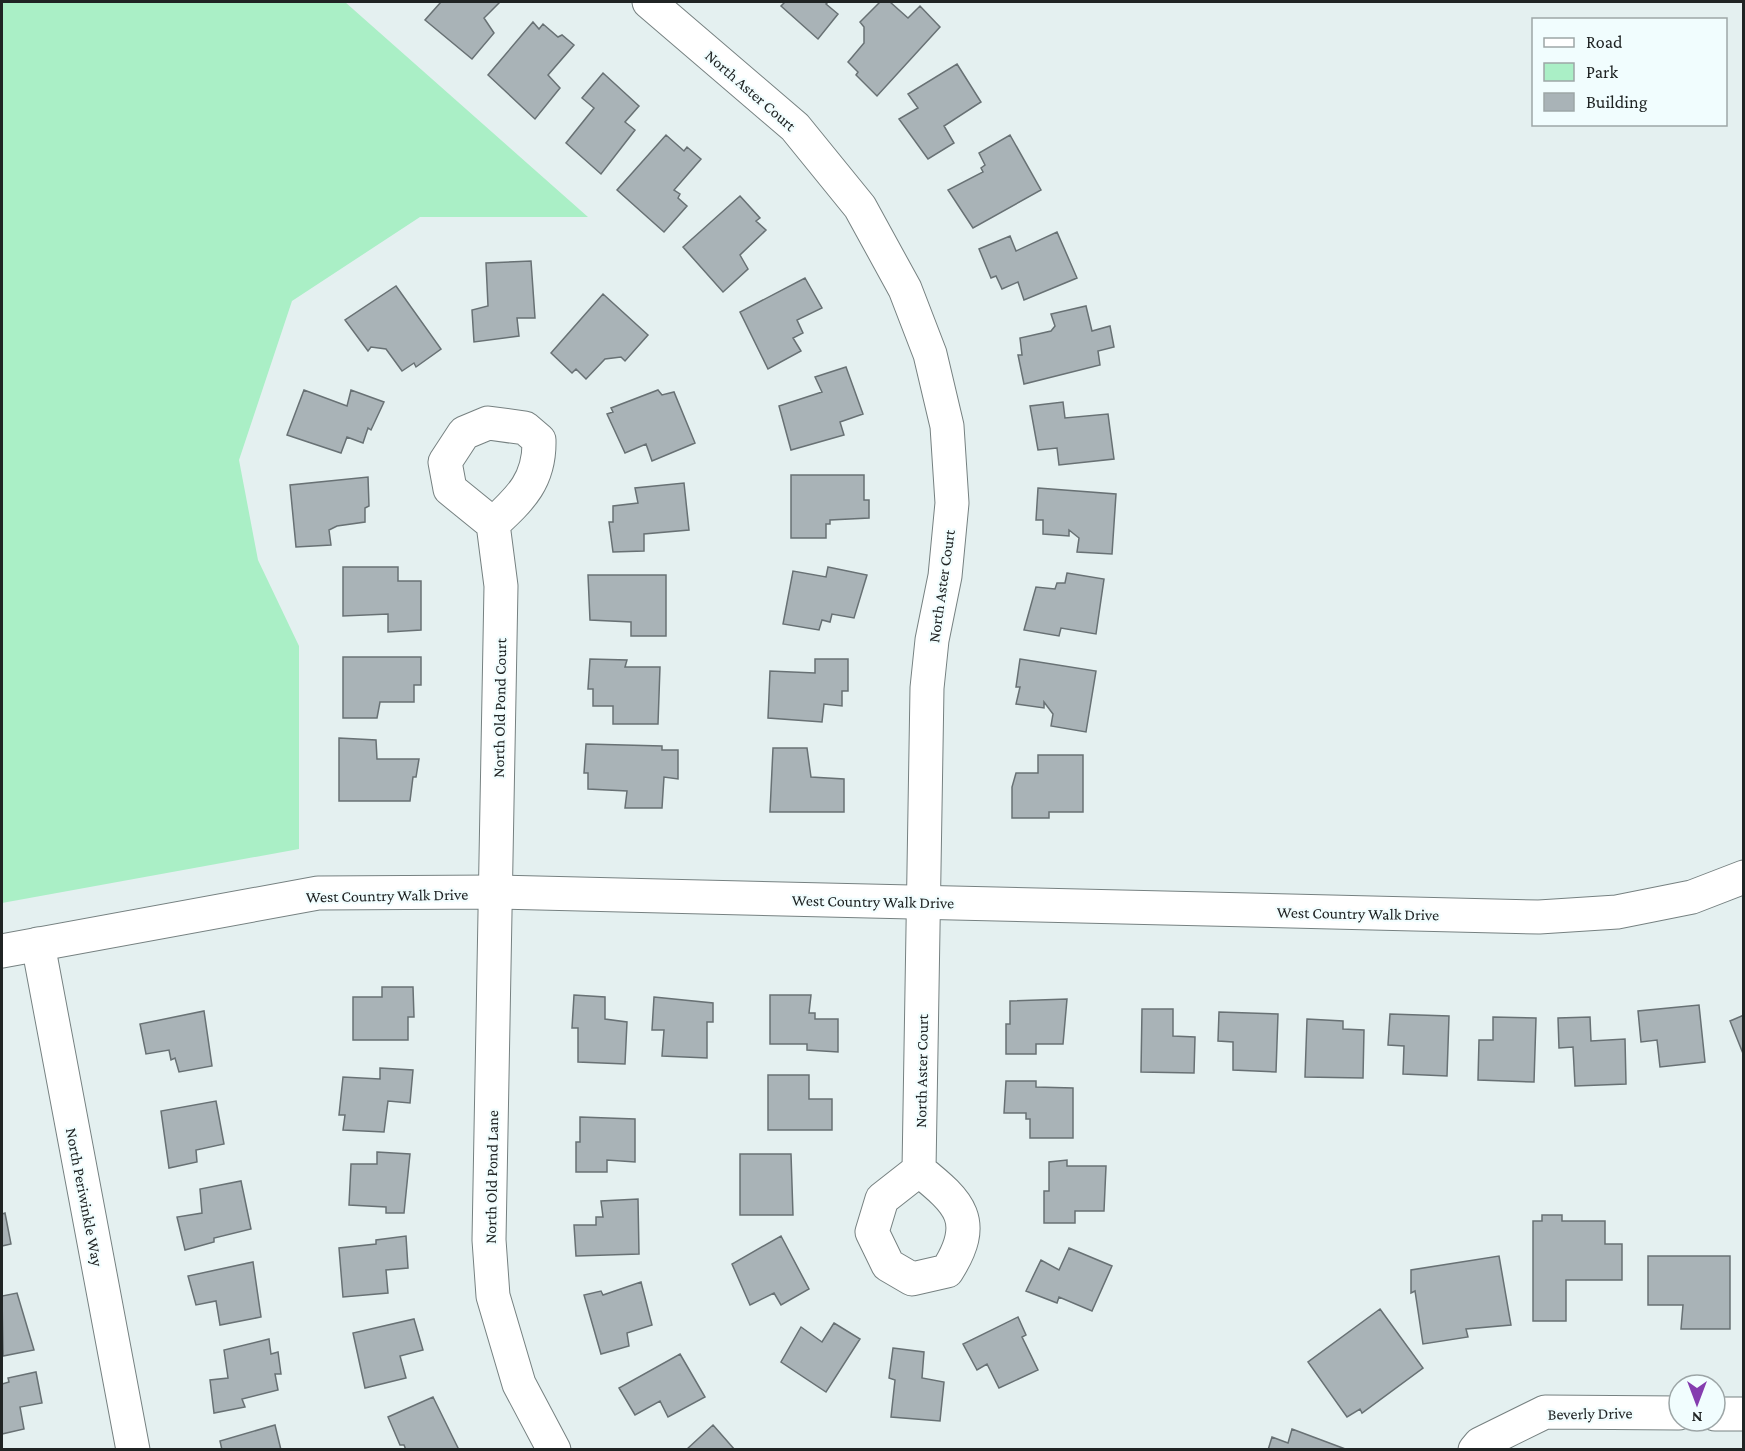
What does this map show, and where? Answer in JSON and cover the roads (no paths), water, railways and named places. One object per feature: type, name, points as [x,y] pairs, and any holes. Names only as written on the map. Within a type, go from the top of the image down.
[{"type":"street","name":"North Aster Court","points":[[650,2],[795,127],[860,207],[905,290],[930,354],[947,426],[952,503],[945,576],[932,640],[927,688],[919,1170]]},
{"type":"street","name":"North Old Pond Court","points":[[493,524],[501,586],[495,892]]},
{"type":"street","name":"West Country Walk Drive","points":[[2,951],[318,893],[495,892],[1539,917],[1617,912],[1692,897],[1743,877]]},
{"type":"street","name":"North Old Pond Lane","points":[[495,892],[489,1240],[493,1296],[519,1384],[554,1449]]},
{"type":"street","name":"North Periwinkle Way","points":[[38,944],[133,1449]]},
{"type":"street","name":"Beverly Drive","points":[[1475,1449],[1480,1444],[1545,1412],[1667,1413]]},
{"type":"street","points":[[1727,1414],[1743,1414]]}]
